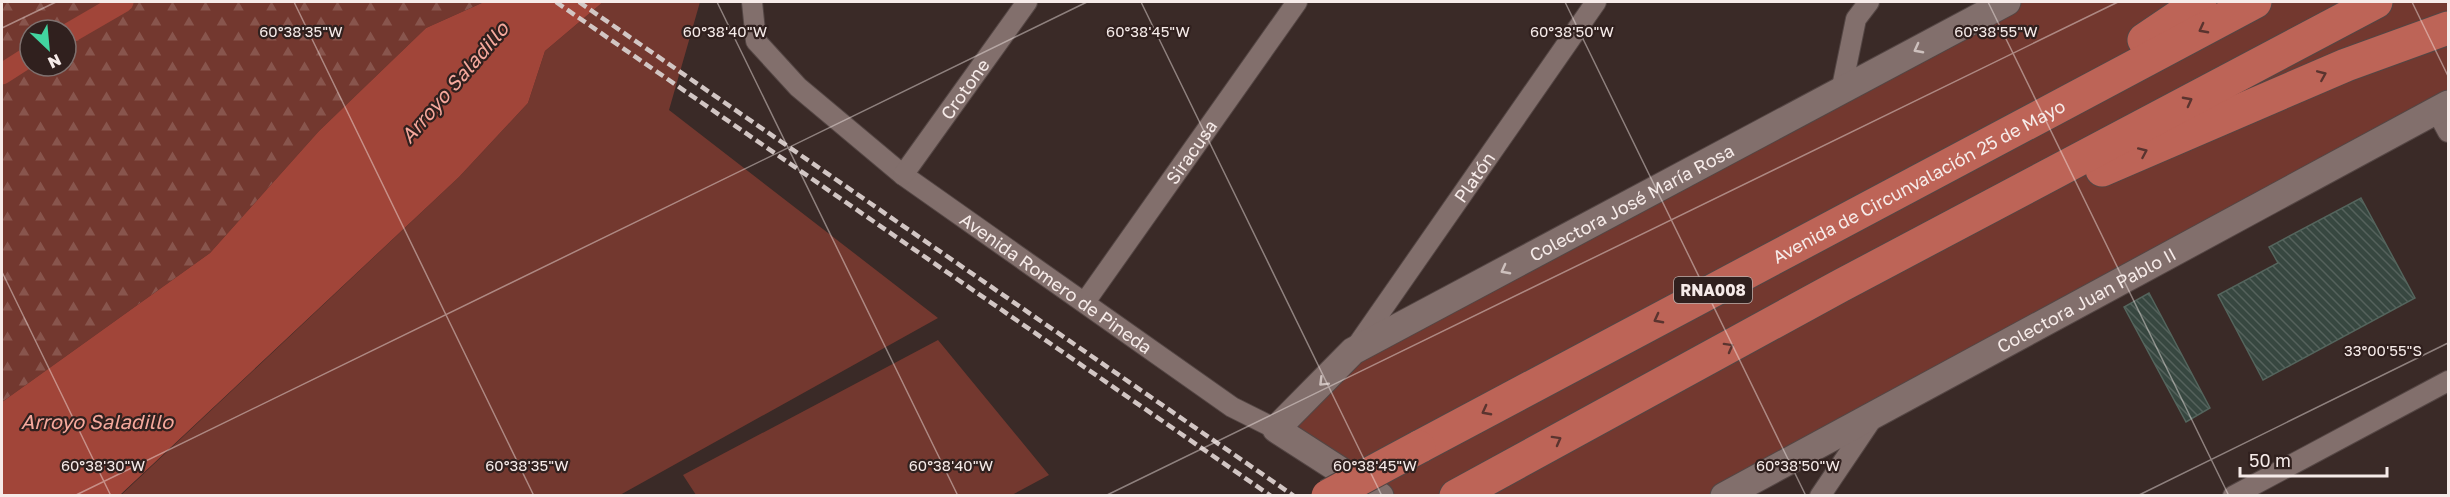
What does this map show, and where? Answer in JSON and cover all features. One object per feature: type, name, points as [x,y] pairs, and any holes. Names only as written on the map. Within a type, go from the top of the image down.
[{"type":"highway","points":[[2006,134],[2200,2]]},
{"type":"highway","name":"Avenida de Circunvalación 25 de Mayo","points":[[1328,495],[2255,2]]},
{"type":"highway","points":[[1463,492],[1840,286],[2376,2]]},
{"type":"highway","points":[[1840,286],[2187,132],[2346,65],[2448,28]]},
{"type":"main road","name":"Colectora José María Rosa","points":[[1276,429],[1353,351],[2007,2]]},
{"type":"main road","name":"Colectora Juan Pablo II","points":[[1724,495],[2444,115]]},
{"type":"main road","name":"Avenida Romero de Pineda","points":[[1276,429],[1380,495]]},
{"type":"street","name":"Avenida Romero de Pineda","points":[[752,2],[756,41],[798,87],[903,175],[1232,407],[1276,429]]},
{"type":"street","name":"Crotone","points":[[903,175],[1027,2]]},
{"type":"street","name":"Siracusa","points":[[1085,302],[1297,2]]},
{"type":"street","name":"Platón","points":[[1353,351],[1596,2]]},
{"type":"street","points":[[1841,92],[1856,19],[1869,2]]},
{"type":"street","points":[[2233,495],[2448,381]]},
{"type":"street","points":[[1820,495],[1874,416]]},
{"type":"green space","points":[[2,2],[484,2],[426,28],[319,131],[210,253],[2,402]]},
{"type":"green space","points":[[603,2],[700,2],[669,110],[938,318],[620,495],[120,496],[459,177],[528,103],[545,51]]},
{"type":"green space","points":[[2007,2],[2448,2],[2448,104],[1724,495],[1380,495],[1276,429],[1353,351]]},
{"type":"green space","points":[[938,340],[1049,475],[1010,496],[696,495],[683,475]]},
{"type":"water","name":"Arroyo Saladillo","points":[[484,2],[603,2],[545,51],[528,103],[459,177],[120,495],[2,495],[2,402],[210,253],[319,131],[426,28]]},
{"type":"building","points":[[2361,198],[2415,298],[2263,380],[2218,295],[2278,263],[2269,247]]},
{"type":"building","points":[[2149,293],[2210,408],[2186,422],[2124,307]]},
{"type":"waterway","points":[[78,28],[123,2]]},
{"type":"waterway","points":[[2,74],[18,64]]},
{"type":"railway","points":[[556,2],[1271,496]]},
{"type":"railway","points":[[579,2],[1294,496]]}]
